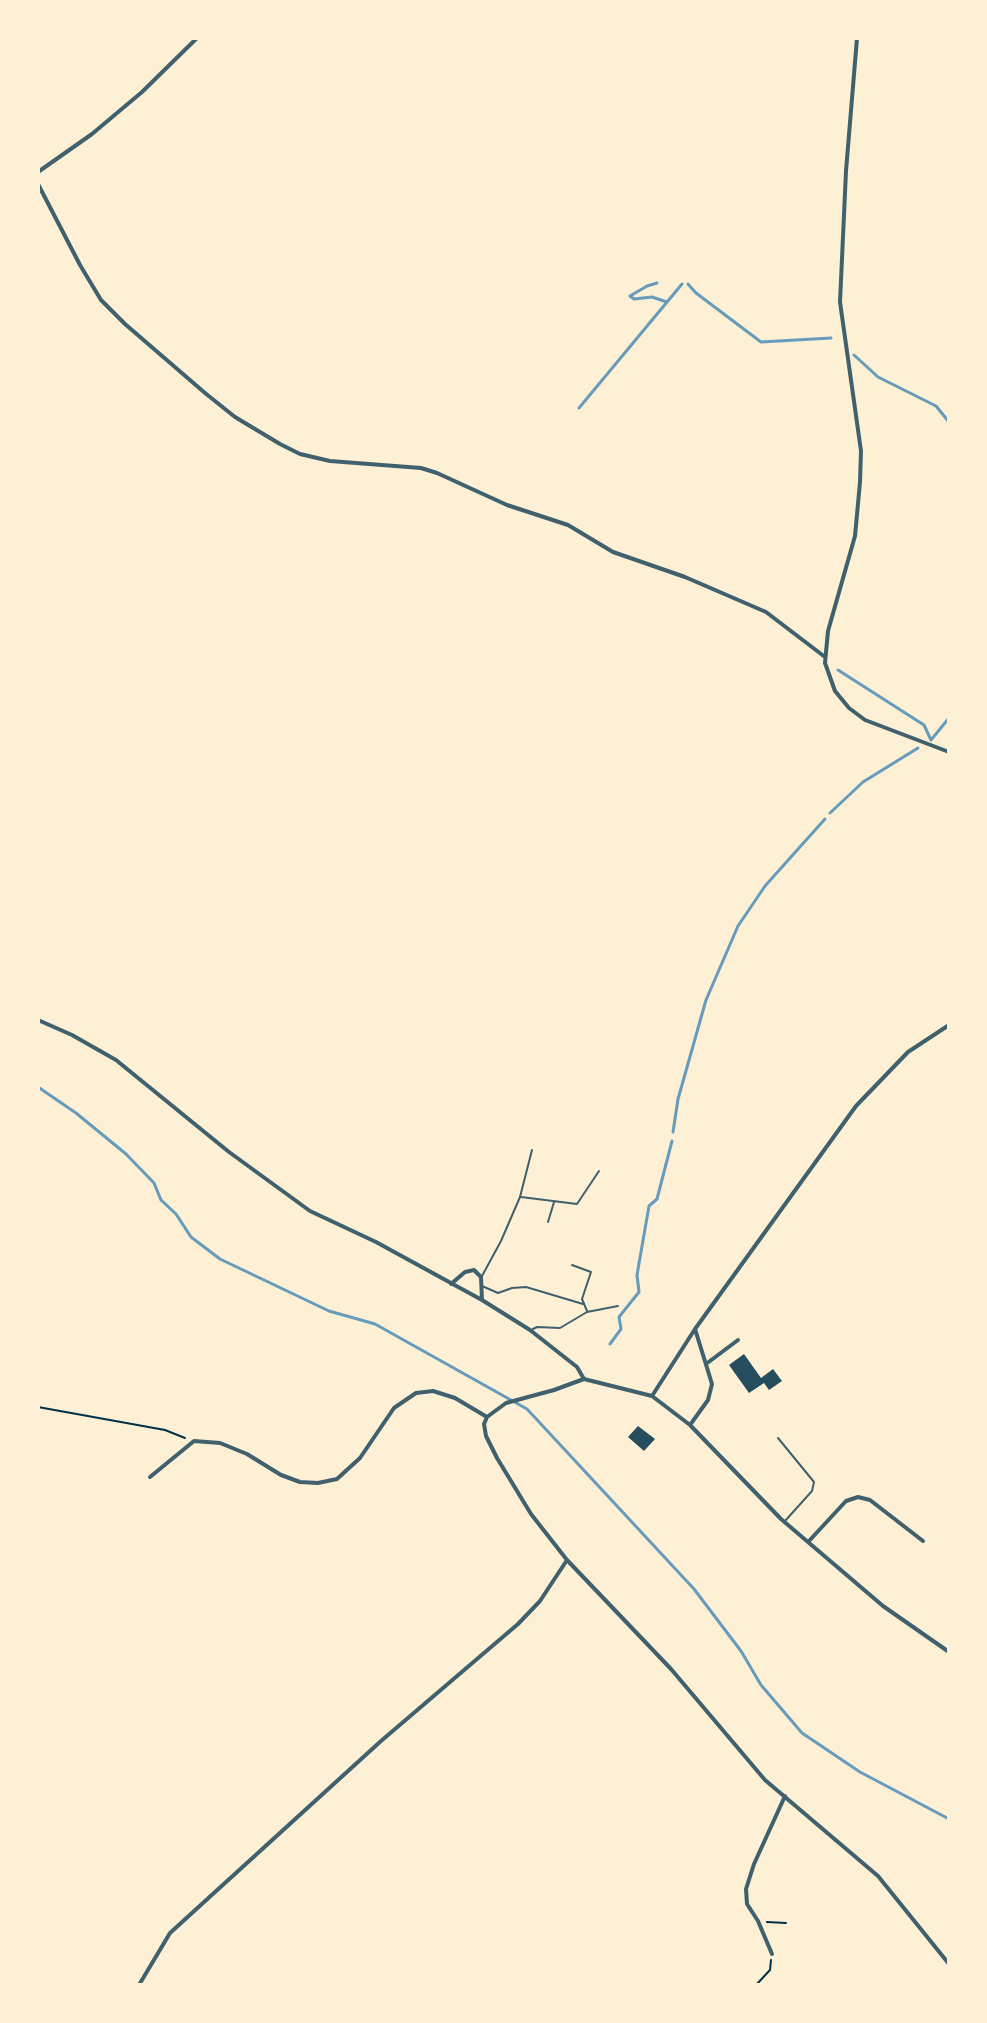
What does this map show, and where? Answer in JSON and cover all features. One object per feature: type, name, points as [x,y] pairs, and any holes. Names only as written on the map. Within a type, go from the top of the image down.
[{"type":"street","points":[[38,172],[92,134],[142,92],[197,38]]},
{"type":"street","points":[[857,38],[846,171],[840,302],[861,451],[860,496],[855,536],[828,631],[825,657],[835,691],[849,708],[865,720],[949,752]]},
{"type":"street","points":[[38,184],[101,300],[235,417],[300,454],[330,461],[421,468],[507,505],[568,525],[613,552],[685,577],[766,612],[825,657]]},
{"type":"street","points":[[38,1020],[116,1060],[229,1152],[310,1211],[376,1242],[530,1330],[577,1367],[584,1379]]},
{"type":"street","points":[[652,1396],[695,1329],[856,1106],[908,1052],[949,1025]]},
{"type":"street","points":[[451,1284],[465,1272],[474,1270],[481,1277],[482,1300]]},
{"type":"street","points":[[690,1425],[708,1400],[712,1384],[695,1329]]},
{"type":"street","points":[[706,1364],[738,1340]]},
{"type":"street","points":[[949,1652],[883,1606],[784,1521],[690,1425],[652,1396],[584,1379],[521,1397],[506,1403],[487,1417],[484,1424],[486,1436],[497,1458],[531,1514],[567,1560],[671,1669],[765,1780],[878,1876],[949,1964]]},
{"type":"street","points":[[150,1477],[194,1441],[220,1443],[300,1482],[318,1483],[337,1479],[360,1458],[394,1408],[416,1393],[433,1391],[455,1398],[487,1417]]},
{"type":"street","points":[[809,1541],[846,1501],[858,1497],[870,1500],[923,1541]]},
{"type":"street","points":[[139,1985],[170,1933],[381,1741],[518,1624],[540,1601],[567,1560]]},
{"type":"street","points":[[772,1954],[747,1904],[746,1889],[754,1864],[787,1798]]},
{"type":"lane","points":[[481,1277],[520,1197],[532,1150]]},
{"type":"lane","points":[[520,1197],[577,1204],[599,1171]]},
{"type":"lane","points":[[548,1222],[554,1201]]},
{"type":"lane","points":[[572,1265],[591,1272],[583,1304],[587,1312]]},
{"type":"lane","points":[[482,1286],[498,1293],[526,1287],[583,1304]]},
{"type":"lane","points":[[530,1330],[537,1327],[560,1328],[587,1312],[618,1306]]},
{"type":"lane","points":[[778,1438],[814,1482],[812,1491],[784,1521]]},
{"type":"path","points":[[38,1407],[165,1430],[194,1441]]},
{"type":"path","points":[[758,1921],[786,1923]]},
{"type":"path","points":[[756,1985],[770,1970],[772,1954]]},
{"type":"building","points":[[744,1354],[761,1378],[773,1369],[782,1381],[769,1390],[764,1383],[749,1393],[729,1365]]},
{"type":"building","points":[[638,1426],[655,1439],[644,1451],[628,1437]]},
{"type":"waterway","points":[[657,283],[630,296],[634,299],[652,297],[667,302]]},
{"type":"waterway","points":[[579,408],[682,284]]},
{"type":"waterway","points":[[688,284],[761,342],[831,338]]},
{"type":"waterway","points":[[854,355],[878,377],[936,406],[949,422]]},
{"type":"waterway","points":[[838,670],[924,725],[931,740]]},
{"type":"waterway","points":[[931,740],[949,718]]},
{"type":"waterway","points":[[830,813],[863,782],[918,748]]},
{"type":"waterway","points":[[673,1132],[678,1099],[706,1000],[738,926],[765,886],[825,819]]},
{"type":"waterway","points":[[38,1087],[126,1154],[154,1183],[161,1200],[176,1214],[191,1237],[220,1259],[329,1311],[375,1324],[527,1409],[694,1589],[741,1651],[761,1685],[802,1733],[860,1772],[949,1819]]},
{"type":"waterway","points":[[610,1344],[621,1329],[619,1317],[639,1292],[637,1275],[649,1206],[657,1199],[672,1141]]}]
